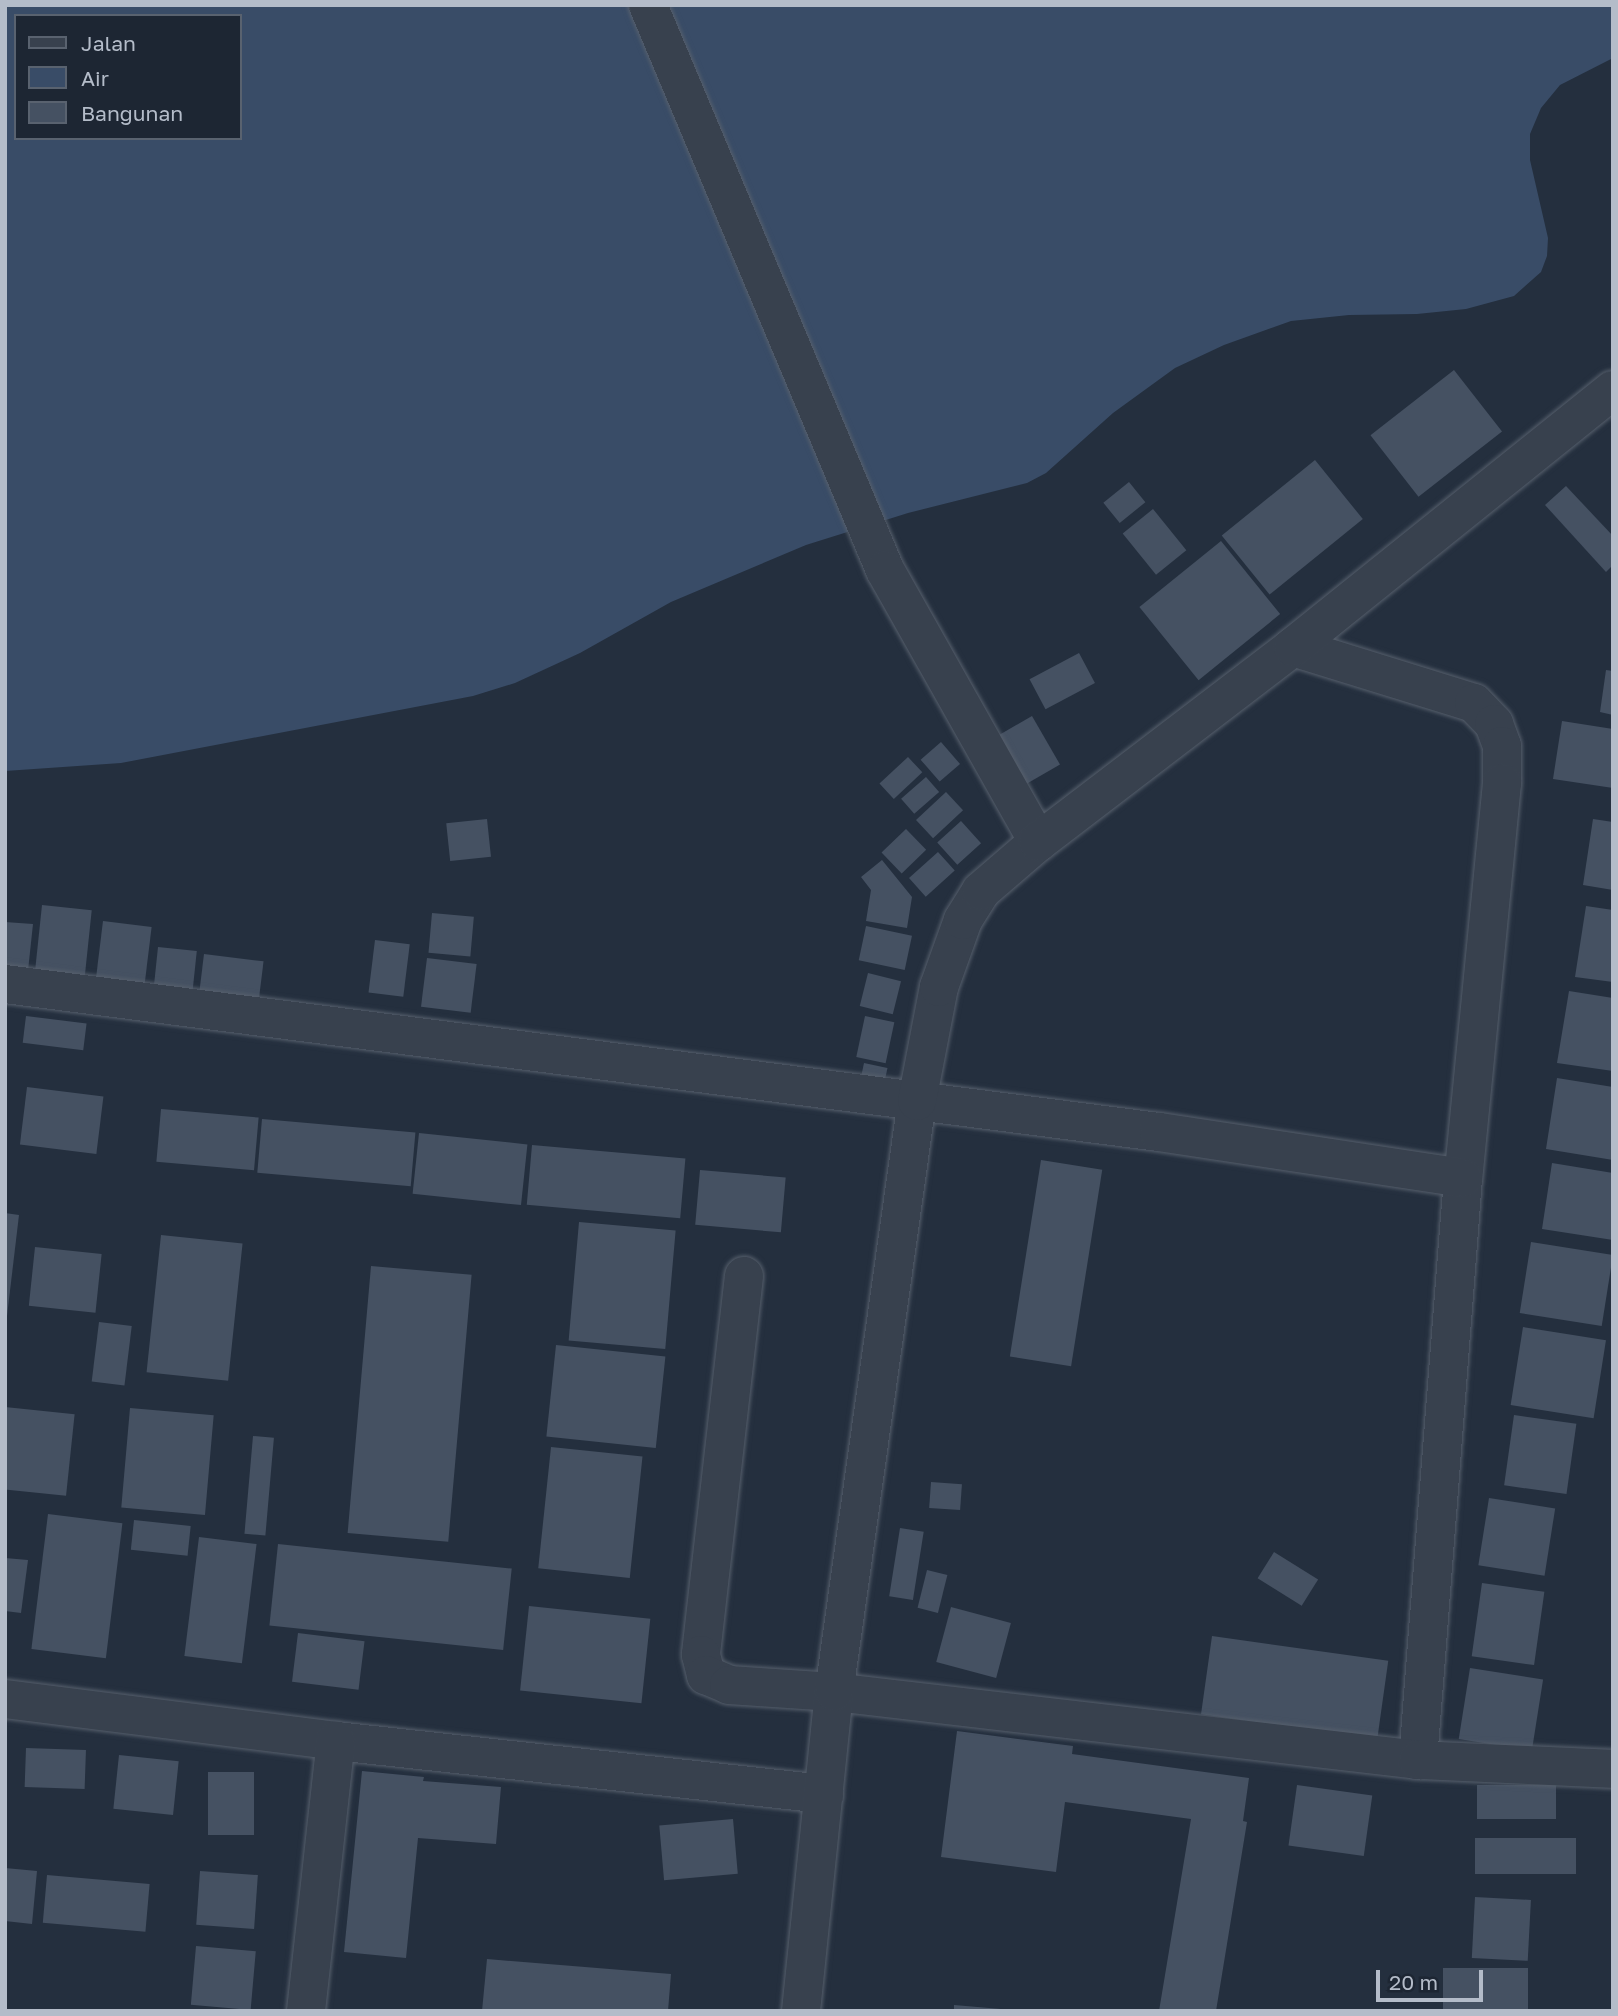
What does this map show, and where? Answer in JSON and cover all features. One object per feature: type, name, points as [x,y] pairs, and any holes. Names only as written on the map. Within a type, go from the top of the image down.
[{"type":"street","points":[[648,5],[885,570],[1038,842]]},
{"type":"street","points":[[800,2011],[834,1692],[917,1101],[939,987],[963,920],[981,891],[1038,842],[1293,647],[1613,390]]},
{"type":"street","points":[[1293,647],[1474,703],[1494,724],[1502,746],[1502,783],[1463,1178],[1418,1760]]},
{"type":"street","points":[[5,984],[1298,1151],[1463,1178]]},
{"type":"street","points":[[744,1276],[701,1655],[706,1675],[729,1685],[834,1692],[1418,1760],[1613,1769]]},
{"type":"street","points":[[5,1699],[336,1741],[824,1794]]},
{"type":"street","points":[[306,2011],[336,1741]]},
{"type":"water","points":[[5,5],[1613,5],[1613,58],[1560,85],[1541,108],[1530,134],[1530,160],[1548,238],[1547,256],[1541,272],[1514,296],[1466,309],[1291,321],[1224,345],[1175,368],[1113,413],[1046,473],[1027,483],[908,513],[806,545],[671,602],[580,653],[515,683],[473,696],[121,763],[5,771]]},
{"type":"building","points":[[1454,370],[1502,431],[1418,497],[1370,435]]},
{"type":"building","points":[[1315,460],[1363,519],[1270,595],[1222,536]]},
{"type":"building","points":[[1129,482],[1145,502],[1120,523],[1103,503]]},
{"type":"building","points":[[1566,486],[1613,536],[1613,565],[1606,572],[1545,505]]},
{"type":"building","points":[[1153,509],[1186,550],[1156,575],[1123,534]]},
{"type":"building","points":[[1221,541],[1280,614],[1199,680],[1139,607]]},
{"type":"building","points":[[1079,653],[1095,683],[1046,709],[1030,679]]},
{"type":"building","points":[[1606,670],[1613,671],[1613,715],[1600,712]]},
{"type":"building","points":[[1032,716],[1060,764],[1025,784],[997,736]]},
{"type":"building","points":[[1562,721],[1613,729],[1613,788],[1553,779]]},
{"type":"building","points":[[941,742],[960,764],[940,782],[921,760]]},
{"type":"building","points":[[908,757],[922,772],[894,799],[879,784]]},
{"type":"building","points":[[926,777],[939,792],[914,814],[901,799]]},
{"type":"building","points":[[946,792],[963,810],[933,838],[916,820]]},
{"type":"building","points":[[487,819],[491,857],[450,861],[446,823]]},
{"type":"building","points":[[1593,819],[1613,822],[1613,890],[1583,885]]},
{"type":"building","points":[[961,821],[981,843],[957,865],[937,842]]},
{"type":"building","points":[[906,829],[926,850],[902,873],[882,853]]},
{"type":"building","points":[[938,852],[955,871],[926,897],[909,878]]},
{"type":"building","points":[[882,860],[912,897],[907,928],[866,921],[871,890],[861,877]]},
{"type":"building","points":[[42,905],[92,910],[84,981],[35,976]]},
{"type":"building","points":[[1586,906],[1613,910],[1613,982],[1575,977]]},
{"type":"building","points":[[432,913],[474,917],[470,957],[429,953]]},
{"type":"building","points":[[103,921],[152,927],[143,993],[95,988]]},
{"type":"building","points":[[5,922],[33,924],[27,980],[5,977]]},
{"type":"building","points":[[866,926],[912,936],[905,970],[859,960]]},
{"type":"building","points":[[375,940],[410,944],[403,997],[369,993]]},
{"type":"building","points":[[158,947],[197,951],[192,997],[153,993]]},
{"type":"building","points":[[204,954],[264,961],[258,1009],[198,1002]]},
{"type":"building","points":[[427,958],[477,964],[471,1013],[421,1007]]},
{"type":"building","points":[[868,973],[901,981],[893,1014],[860,1006]]},
{"type":"building","points":[[1569,991],[1613,998],[1613,1071],[1557,1063]]},
{"type":"building","points":[[26,1016],[87,1023],[83,1050],[23,1043]]},
{"type":"building","points":[[865,1016],[894,1022],[886,1063],[856,1057]]},
{"type":"building","points":[[864,1063],[887,1068],[883,1090],[859,1085]]},
{"type":"building","points":[[1557,1078],[1613,1087],[1613,1160],[1546,1149]]},
{"type":"building","points":[[27,1087],[103,1096],[96,1154],[20,1145]]},
{"type":"building","points":[[161,1109],[259,1118],[254,1170],[156,1162]]},
{"type":"building","points":[[262,1119],[415,1132],[411,1186],[257,1173]]},
{"type":"building","points":[[419,1133],[527,1144],[521,1205],[413,1194]]},
{"type":"building","points":[[532,1145],[685,1158],[680,1218],[527,1205]]},
{"type":"building","points":[[1041,1160],[1102,1170],[1071,1366],[1010,1357]]},
{"type":"building","points":[[1552,1163],[1613,1173],[1613,1240],[1542,1229]]},
{"type":"building","points":[[700,1170],[786,1177],[781,1232],[695,1225]]},
{"type":"building","points":[[5,1213],[19,1215],[7,1316],[5,1316]]},
{"type":"building","points":[[579,1222],[676,1230],[665,1349],[569,1341]]},
{"type":"building","points":[[161,1235],[243,1244],[228,1381],[147,1372]]},
{"type":"building","points":[[1531,1242],[1613,1255],[1602,1326],[1520,1313]]},
{"type":"building","points":[[35,1247],[102,1254],[95,1313],[29,1306]]},
{"type":"building","points":[[371,1266],[472,1275],[448,1542],[348,1533]]},
{"type":"building","points":[[99,1322],[132,1326],[124,1386],[92,1382]]},
{"type":"building","points":[[1523,1327],[1606,1340],[1594,1418],[1511,1405]]},
{"type":"building","points":[[556,1345],[665,1356],[656,1448],[546,1436]]},
{"type":"building","points":[[5,1407],[75,1414],[66,1496],[5,1489]]},
{"type":"building","points":[[130,1408],[214,1415],[205,1515],[121,1508]]},
{"type":"building","points":[[1514,1415],[1576,1424],[1567,1494],[1504,1485]]},
{"type":"building","points":[[253,1436],[274,1438],[265,1535],[244,1534]]},
{"type":"building","points":[[551,1447],[642,1457],[630,1578],[538,1568]]},
{"type":"building","points":[[931,1482],[962,1484],[960,1510],[929,1508]]},
{"type":"building","points":[[1489,1498],[1555,1508],[1545,1576],[1478,1565]]},
{"type":"building","points":[[48,1514],[122,1523],[106,1658],[31,1649]]},
{"type":"building","points":[[134,1520],[191,1526],[188,1556],[131,1550]]},
{"type":"building","points":[[900,1528],[924,1532],[913,1600],[889,1596]]},
{"type":"building","points":[[199,1537],[257,1544],[242,1663],[184,1656]]},
{"type":"building","points":[[278,1544],[512,1569],[503,1650],[269,1626]]},
{"type":"building","points":[[1274,1552],[1318,1580],[1302,1606],[1258,1578]]},
{"type":"building","points":[[5,1558],[28,1560],[21,1613],[5,1611]]},
{"type":"building","points":[[927,1570],[947,1575],[938,1613],[918,1608]]},
{"type":"building","points":[[1482,1583],[1544,1592],[1534,1665],[1472,1656]]},
{"type":"building","points":[[529,1606],[650,1619],[641,1703],[520,1691]]},
{"type":"building","points":[[951,1607],[1011,1623],[996,1678],[936,1662]]},
{"type":"building","points":[[298,1633],[365,1641],[359,1690],[292,1682]]},
{"type":"building","points":[[1212,1636],[1388,1661],[1377,1739],[1201,1714]]},
{"type":"building","points":[[1470,1668],[1543,1680],[1532,1751],[1459,1739]]},
{"type":"building","points":[[957,1731],[1073,1746],[1072,1754],[1249,1778],[1243,1821],[1247,1822],[1216,2011],[1159,2011],[1191,1819],[1065,1802],[1056,1872],[941,1857]]},
{"type":"building","points":[[26,1748],[86,1750],[85,1789],[25,1787]]},
{"type":"building","points":[[119,1755],[179,1761],[173,1815],[113,1809]]},
{"type":"building","points":[[362,1771],[424,1777],[423,1781],[501,1787],[496,1844],[418,1838],[406,1958],[344,1952]]},
{"type":"building","points":[[208,1772],[254,1772],[254,1835],[208,1835]]},
{"type":"building","points":[[1297,1785],[1372,1796],[1364,1856],[1289,1845]]},
{"type":"building","points":[[1477,1785],[1556,1785],[1556,1819],[1477,1819]]},
{"type":"building","points":[[733,1819],[738,1874],[664,1880],[659,1825]]},
{"type":"building","points":[[1475,1838],[1576,1838],[1576,1874],[1475,1874]]},
{"type":"building","points":[[5,1868],[37,1871],[32,1924],[5,1921]]},
{"type":"building","points":[[200,1871],[258,1875],[254,1929],[196,1925]]},
{"type":"building","points":[[47,1875],[150,1884],[145,1932],[43,1923]]},
{"type":"building","points":[[1475,1897],[1531,1900],[1528,1961],[1472,1958]]},
{"type":"building","points":[[196,1946],[256,1951],[251,2010],[191,2005]]},
{"type":"building","points":[[487,1959],[671,1974],[668,2011],[482,2011]]},
{"type":"building","points":[[1443,1968],[1528,1968],[1528,2011],[1443,2011]]},
{"type":"building","points":[[954,2005],[1001,2009],[1001,2011],[954,2011]]}]
